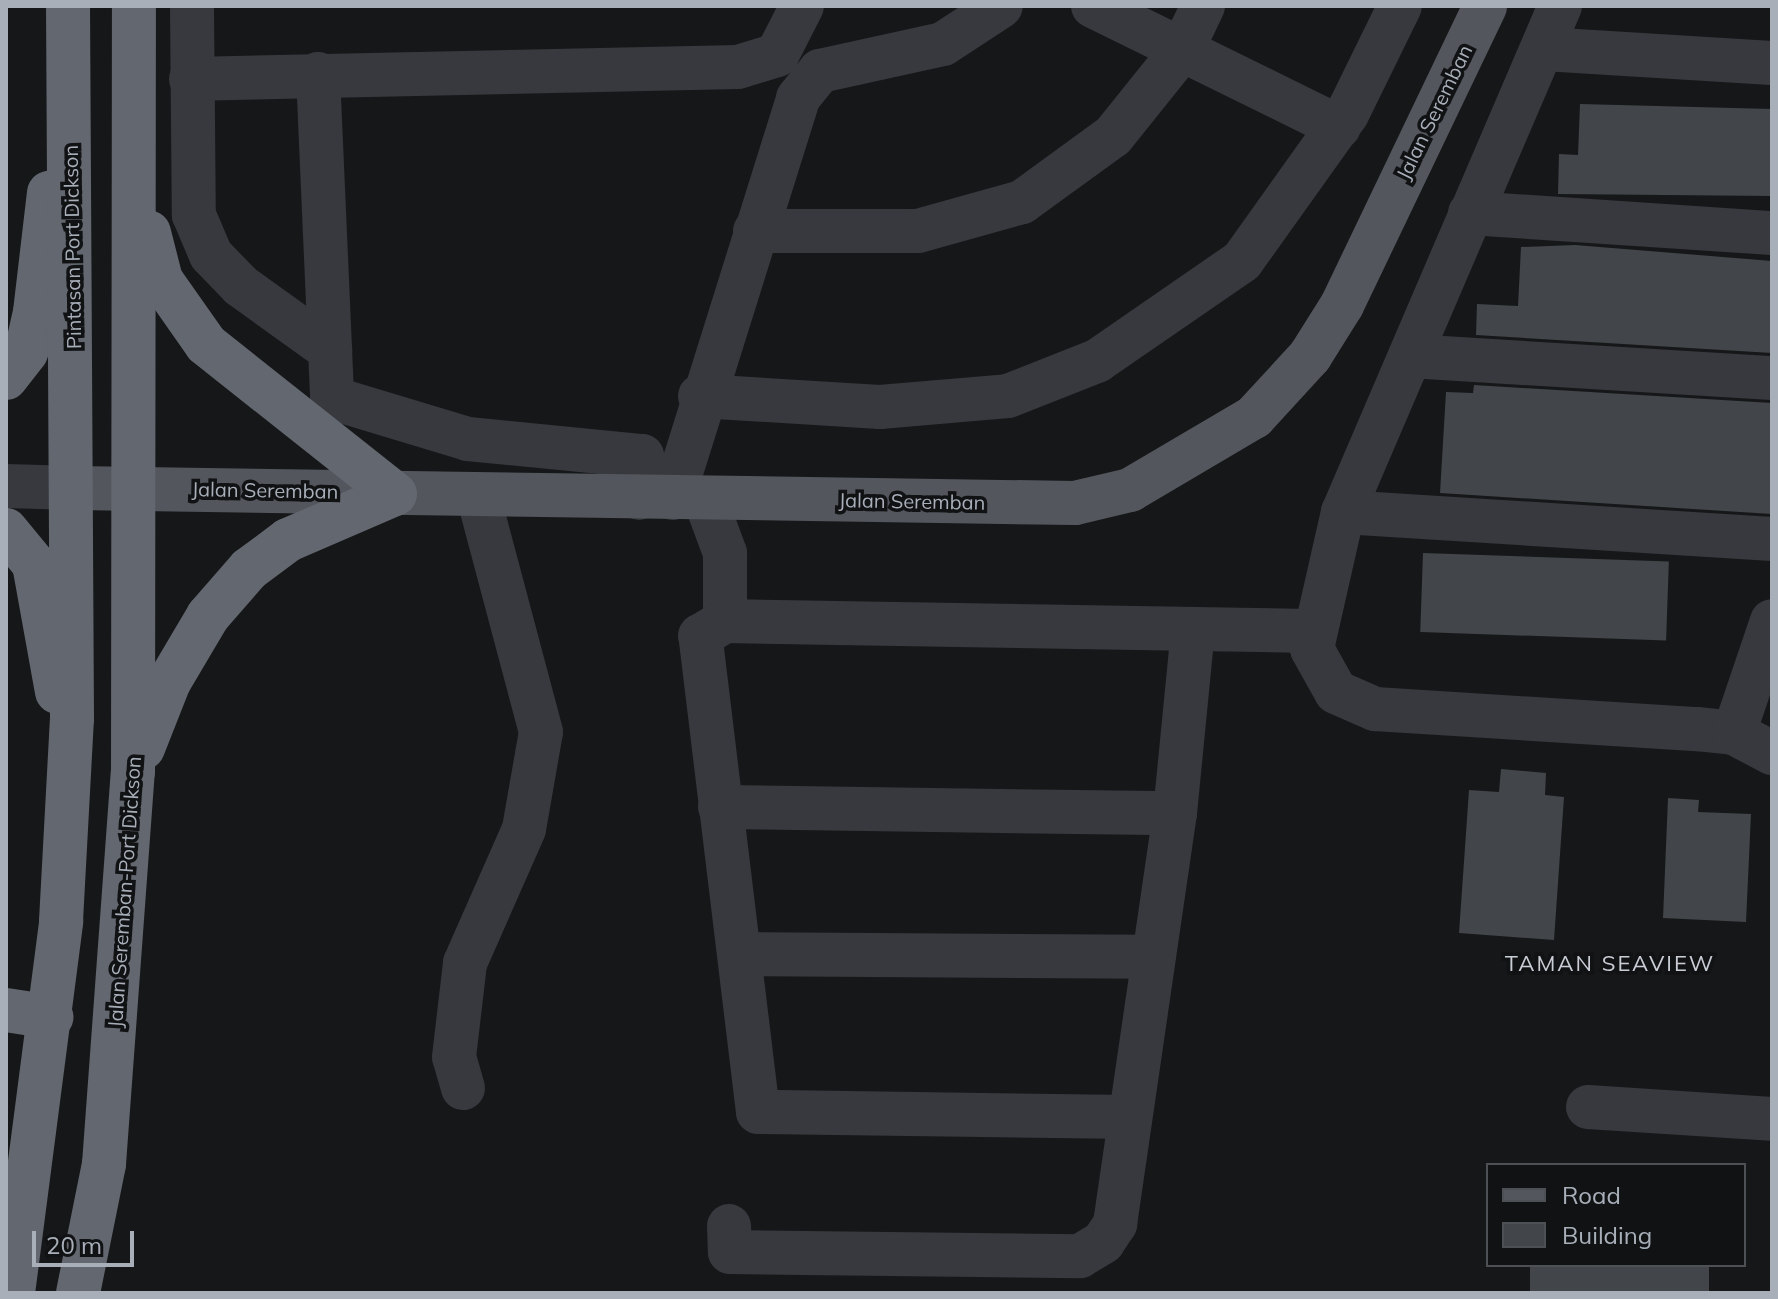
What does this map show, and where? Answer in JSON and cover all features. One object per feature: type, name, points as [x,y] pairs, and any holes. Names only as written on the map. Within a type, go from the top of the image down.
[{"type":"highway","name":"Pintasan Port Dickson","points":[[68,6],[75,488]]},
{"type":"highway","points":[[134,6],[136,487]]},
{"type":"highway","points":[[6,378],[26,352],[46,204],[70,100]]},
{"type":"highway","points":[[133,772],[169,682],[208,616],[249,569],[288,540],[395,494],[206,344],[161,280],[137,181]]},
{"type":"highway","name":"Jalan Seremban-Port Dickson","points":[[78,1293],[104,1164],[133,772],[136,487]]},
{"type":"highway","points":[[13,1293],[51,1017],[72,719],[75,488]]},
{"type":"highway","points":[[6,530],[34,564],[50,679],[72,719]]},
{"type":"highway","points":[[6,1010],[51,1017]]},
{"type":"main road","name":"Jalan Seremban","points":[[75,488],[1075,503],[1130,490],[1205,451],[1254,417],[1310,356],[1342,305],[1485,6]]},
{"type":"street","points":[[192,6],[194,215],[211,255],[330,350]]},
{"type":"street","points":[[191,79],[738,67],[777,55],[802,6]]},
{"type":"street","points":[[672,498],[700,396],[798,98],[820,71],[943,44],[1001,6]]},
{"type":"street","points":[[1093,6],[1339,127]]},
{"type":"street","points":[[755,231],[918,231],[1022,202],[1113,136],[1182,50],[1203,6]]},
{"type":"street","points":[[700,396],[880,407],[980,399],[1008,396],[1097,361],[1242,261],[1339,127],[1400,6]]},
{"type":"street","points":[[1560,6],[1343,512],[1311,631],[1327,680],[1352,703],[1375,709],[1753,743],[1772,621]]},
{"type":"street","points":[[1544,49],[1772,63]]},
{"type":"street","points":[[318,74],[332,398],[468,439],[642,456],[672,498],[725,553],[725,621]]},
{"type":"street","points":[[1470,213],[1772,233]]},
{"type":"street","points":[[1410,356],[1772,378]]},
{"type":"street","points":[[6,486],[75,488]]},
{"type":"street","points":[[463,1088],[454,1020],[465,963],[524,829],[537,784],[541,732],[478,495]]},
{"type":"street","points":[[1343,512],[1772,539]]},
{"type":"street","points":[[1129,1117],[758,1112],[744,954],[720,807],[700,636],[725,621],[1311,631]]},
{"type":"street","points":[[729,1226],[730,1252],[1080,1256],[1115,1224],[1151,957],[1175,813],[1193,631]]},
{"type":"street","points":[[720,807],[1175,813]]},
{"type":"street","points":[[744,954],[1151,957]]},
{"type":"street","points":[[1588,1107],[1772,1119]]},
{"type":"building","points":[[1580,104],[1772,109],[1772,196],[1558,194],[1559,154],[1578,155]]},
{"type":"building","points":[[1575,245],[1772,261],[1772,353],[1476,335],[1477,304],[1518,306],[1521,247]]},
{"type":"building","points":[[1474,385],[1772,403],[1772,514],[1440,493],[1446,392],[1473,393]]},
{"type":"building","points":[[1423,553],[1669,562],[1666,641],[1420,632]]},
{"type":"building","points":[[1501,769],[1546,773],[1545,795],[1564,797],[1554,940],[1459,933],[1469,790],[1499,792]]},
{"type":"building","points":[[1668,798],[1699,800],[1698,812],[1751,814],[1746,922],[1663,918]]},
{"type":"building","points":[[1530,1267],[1709,1267],[1709,1293],[1530,1293]]},
{"type":"district","name":"TAMAN SEAVIEW","points":[[1610,964]]}]
